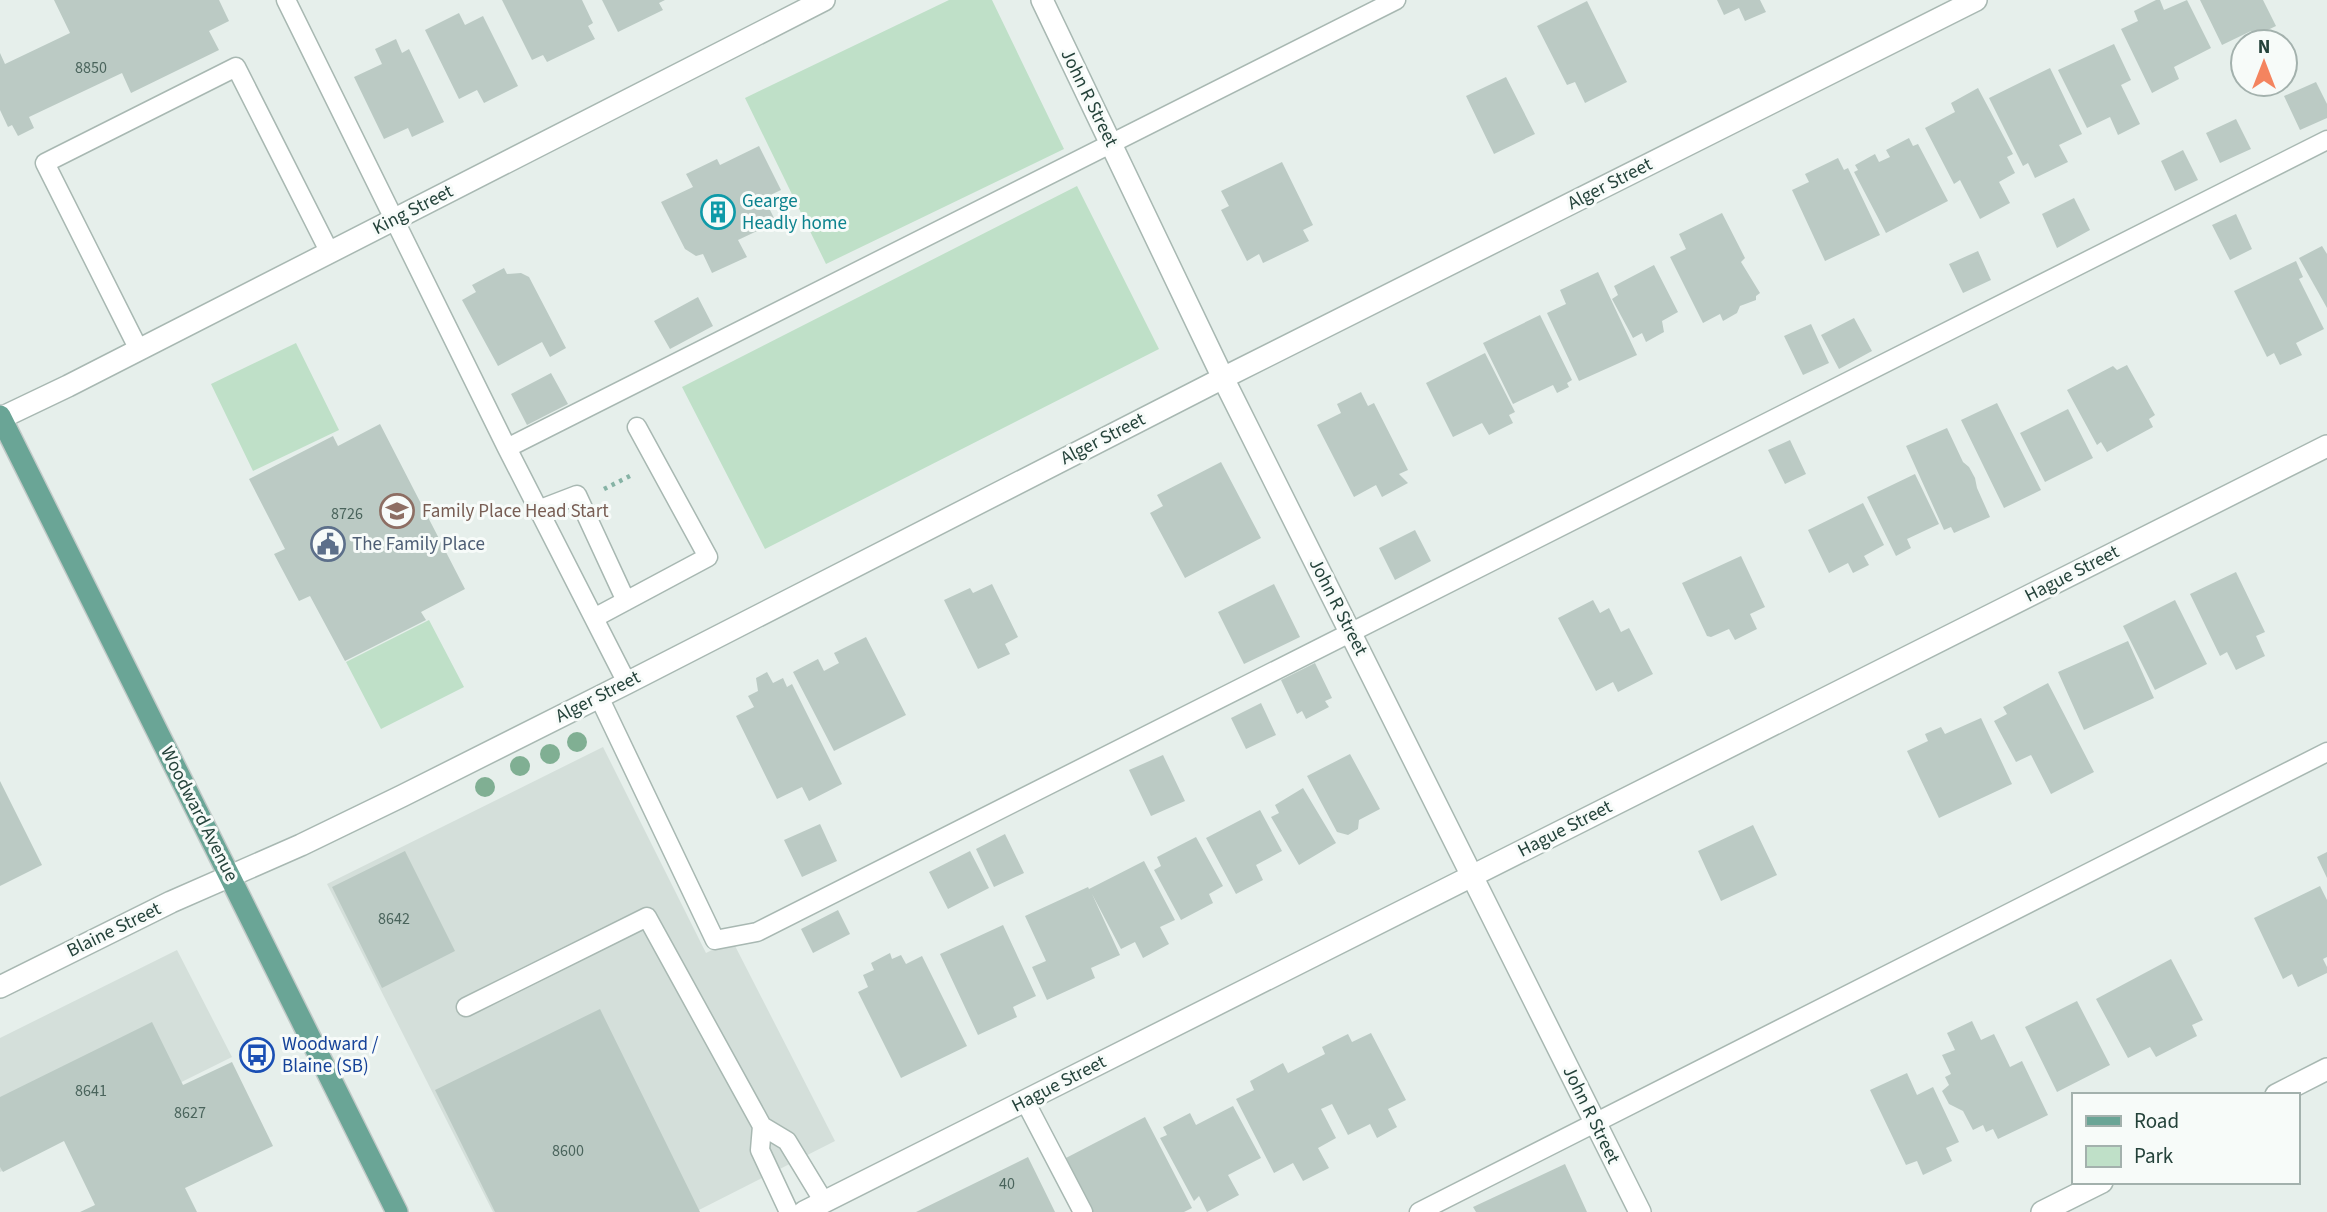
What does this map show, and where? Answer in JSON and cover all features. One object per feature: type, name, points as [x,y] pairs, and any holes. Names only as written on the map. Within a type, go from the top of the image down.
[{"type":"main road","name":"Woodward Avenue","points":[[0,417],[397,1212]]},
{"type":"street","name":"King Street","points":[[0,417],[139,350],[824,0]]},
{"type":"street","name":"John R Street","points":[[1042,0],[1223,378],[1640,1212]]},
{"type":"street","name":"Alger Street","points":[[230,877],[391,802],[627,684],[1223,378],[1976,0]]},
{"type":"street","name":"Hague Street","points":[[804,1212],[2327,446]]},
{"type":"street","name":"Blaine Street","points":[[0,987],[171,902],[230,877]]},
{"type":"street","points":[[2280,1093],[2327,1069]]},
{"type":"street","points":[[2042,1212],[2098,1184]]},
{"type":"lane","points":[[286,0],[627,684]]},
{"type":"lane","points":[[507,448],[1396,0]]},
{"type":"lane","points":[[139,350],[45,163],[236,68],[330,253]]},
{"type":"lane","points":[[599,697],[715,940],[757,932],[2327,140]]},
{"type":"lane","points":[[594,618],[708,557],[637,426]]},
{"type":"lane","points":[[538,510],[578,495],[626,601]]},
{"type":"lane","points":[[1419,1212],[2327,752]]},
{"type":"lane","points":[[466,1007],[647,917],[762,1126],[787,1141],[824,1202]]},
{"type":"lane","points":[[1025,1101],[1083,1212]]},
{"type":"lane","points":[[762,1126],[760,1150],[789,1212]]},
{"type":"path","points":[[604,489],[634,473]]},
{"type":"shaded area","points":[[603,747],[706,953],[732,940],[835,1141],[695,1212],[493,1212],[327,884]]},
{"type":"shaded area","points":[[177,950],[232,1057],[0,1172],[0,1038]]},
{"type":"green space","points":[[949,0],[992,0],[1064,149],[826,264],[745,98]]},
{"type":"green space","points":[[1077,186],[1159,349],[765,549],[682,387]]},
{"type":"green space","points":[[296,343],[339,430],[253,471],[211,384]]},
{"type":"green space","points":[[429,620],[464,687],[381,729],[346,662]]},
{"type":"building","points":[[54,0],[219,0],[229,21],[209,31],[219,50],[131,93],[122,73],[29,117],[34,128],[18,136],[12,125],[8,127],[0,110],[0,53],[5,64],[70,33]]},
{"type":"building","points":[[502,0],[582,0],[593,23],[588,26],[595,39],[547,62],[543,55],[532,60]]},
{"type":"building","points":[[602,0],[665,0],[659,3],[663,10],[618,32]]},
{"type":"building","points":[[1717,0],[1760,0],[1766,12],[1745,21],[1739,8],[1724,15]]},
{"type":"building","points":[[2160,0],[2164,10],[2187,0],[2211,48],[2174,67],[2179,79],[2152,93],[2121,29],[2138,21],[2134,11]]},
{"type":"building","points":[[2200,0],[2263,0],[2276,26],[2229,28],[2229,42],[2222,45]]},
{"type":"building","points":[[1587,1],[1627,82],[1585,103],[1575,82],[1567,85],[1537,26]]},
{"type":"building","points":[[459,13],[465,25],[483,16],[518,86],[484,103],[477,90],[459,99],[425,30]]},
{"type":"building","points":[[396,39],[402,53],[409,49],[444,122],[412,137],[408,128],[384,139],[354,77],[382,64],[375,49]]},
{"type":"building","points":[[2114,44],[2131,80],[2121,85],[2140,124],[2118,135],[2110,117],[2087,128],[2058,70]]},
{"type":"building","points":[[2050,68],[2082,134],[2059,145],[2068,162],[2035,178],[2028,163],[2023,166],[1989,98]]},
{"type":"building","points":[[1506,77],[1535,134],[1494,154],[1466,96]]},
{"type":"building","points":[[2316,82],[2327,104],[2327,118],[2300,130],[2285,98],[2299,98],[2299,89]]},
{"type":"building","points":[[1978,88],[2013,154],[2007,157],[2015,173],[1999,182],[2010,203],[1980,219],[1960,180],[1954,184],[1925,128],[1955,112],[1951,103]]},
{"type":"building","points":[[2236,119],[2251,149],[2220,163],[2206,133]]},
{"type":"building","points":[[1909,138],[1913,146],[1918,144],[1948,201],[1886,233],[1854,172],[1858,170],[1855,165],[1875,154],[1879,162],[1890,157],[1886,150]]},
{"type":"building","name":"Gearge Headly home","points":[[759,146],[781,190],[764,198],[776,222],[738,240],[747,257],[712,273],[703,254],[696,256],[685,249],[661,202],[693,187],[686,174],[717,159],[720,165]]},
{"type":"building","points":[[2183,150],[2198,180],[2175,191],[2161,161]]},
{"type":"building","points":[[1838,158],[1844,170],[1848,168],[1880,235],[1825,261],[1792,190],[1809,182],[1805,174]]},
{"type":"building","points":[[1282,162],[1313,225],[1303,230],[1309,241],[1263,263],[1259,254],[1247,261],[1221,210],[1229,206],[1221,191]]},
{"type":"building","points":[[2074,198],[2090,230],[2057,248],[2042,214]]},
{"type":"building","points":[[1722,213],[1745,258],[1741,262],[1760,293],[1756,300],[1740,306],[1737,313],[1723,321],[1720,314],[1703,323],[1670,257],[1686,249],[1679,234]]},
{"type":"building","points":[[2236,214],[2252,249],[2230,260],[2212,225]]},
{"type":"building","points":[[2322,246],[2327,254],[2327,308],[2299,258]]},
{"type":"building","points":[[1978,251],[1991,280],[1963,293],[1949,264]]},
{"type":"building","points":[[2296,261],[2303,277],[2299,279],[2324,329],[2296,343],[2302,355],[2280,365],[2274,353],[2267,357],[2234,291]]},
{"type":"building","points":[[1654,265],[1678,312],[1662,321],[1664,332],[1646,342],[1642,333],[1633,338],[1612,299],[1618,295],[1614,286]]},
{"type":"building","points":[[504,268],[507,274],[521,273],[529,277],[566,348],[550,357],[542,342],[498,366],[462,300],[476,292],[472,285]]},
{"type":"building","points":[[1598,272],[1637,355],[1579,381],[1547,313],[1566,304],[1560,290]]},
{"type":"building","points":[[698,297],[713,326],[670,349],[654,321]]},
{"type":"building","points":[[1540,315],[1572,380],[1567,383],[1569,387],[1557,393],[1553,385],[1513,404],[1483,343]]},
{"type":"building","points":[[1854,318],[1872,351],[1839,369],[1821,335]]},
{"type":"building","points":[[1811,324],[1829,363],[1803,375],[1784,336]]},
{"type":"building","points":[[1485,353],[1515,412],[1509,415],[1513,423],[1489,435],[1482,423],[1453,437],[1426,383]]},
{"type":"building","points":[[2127,365],[2155,415],[2149,419],[2153,427],[2107,452],[2101,442],[2097,445],[2067,390],[2113,366],[2117,370]]},
{"type":"building","points":[[551,373],[568,404],[527,425],[511,394]]},
{"type":"building","points":[[1361,392],[1368,406],[1374,403],[1408,470],[1399,474],[1408,483],[1382,497],[1376,485],[1354,497],[1317,425],[1341,413],[1337,404]]},
{"type":"building","points":[[1997,403],[2041,490],[2004,508],[1961,420]]},
{"type":"building","points":[[2068,409],[2093,458],[2045,482],[2020,433]]},
{"type":"building","points":[[380,424],[465,589],[421,612],[426,620],[345,661],[310,596],[299,601],[274,554],[285,549],[249,479],[333,436],[338,446]]},
{"type":"building","points":[[1947,428],[1963,462],[1975,478],[1990,517],[1954,533],[1951,527],[1944,530],[1906,446]]},
{"type":"building","points":[[1790,440],[1806,474],[1785,484],[1768,450]]},
{"type":"building","points":[[1221,462],[1261,538],[1185,578],[1150,513],[1163,506],[1157,495]]},
{"type":"building","points":[[1915,474],[1939,524],[1907,539],[1911,548],[1896,556],[1867,497]]},
{"type":"building","points":[[1863,503],[1884,545],[1864,556],[1869,565],[1853,573],[1848,563],[1829,573],[1808,530]]},
{"type":"building","points":[[1415,530],[1431,561],[1395,580],[1379,548]]},
{"type":"building","points":[[1741,556],[1765,607],[1750,614],[1757,629],[1735,640],[1729,629],[1711,637],[1707,636],[1682,583]]},
{"type":"building","points":[[2236,572],[2265,632],[2256,636],[2265,656],[2236,670],[2227,652],[2220,656],[2190,594]]},
{"type":"building","points":[[992,584],[1018,637],[1005,644],[1010,654],[978,669],[944,600],[970,588],[973,593]]},
{"type":"building","points":[[1274,584],[1300,637],[1244,664],[1218,612]]},
{"type":"building","points":[[1593,600],[1600,613],[1609,608],[1621,632],[1629,628],[1653,674],[1618,692],[1613,682],[1596,691],[1558,618]]},
{"type":"building","points":[[2175,600],[2207,664],[2155,690],[2123,626]]},
{"type":"building","points":[[866,637],[906,715],[834,751],[793,672],[818,659],[824,671],[839,663],[834,653]]},
{"type":"building","points":[[2128,641],[2154,698],[2084,730],[2058,672]]},
{"type":"building","points":[[1315,663],[1332,698],[1325,701],[1329,707],[1306,719],[1302,711],[1297,714],[1281,680]]},
{"type":"building","points":[[767,672],[773,683],[783,678],[787,687],[792,684],[842,784],[809,801],[802,787],[777,799],[736,716],[754,707],[748,696],[758,691],[756,678]]},
{"type":"building","points":[[2048,683],[2094,772],[2051,794],[2031,755],[2016,762],[1994,721],[2007,714],[2003,707]]},
{"type":"building","points":[[1261,703],[1276,735],[1246,749],[1231,718]]},
{"type":"building","points":[[1981,718],[2012,784],[1939,818],[1907,751],[1928,741],[1925,734],[1941,727],[1945,734]]},
{"type":"building","points":[[1350,754],[1380,809],[1359,820],[1358,829],[1348,835],[1337,832],[1307,776]]},
{"type":"building","points":[[1163,755],[1185,801],[1151,816],[1129,770]]},
{"type":"building","points":[[0,781],[42,865],[0,886]]},
{"type":"building","points":[[1303,788],[1336,843],[1299,865],[1271,817],[1279,813],[1275,805]]},
{"type":"building","points":[[1260,810],[1282,851],[1256,865],[1263,880],[1236,894],[1206,838]]},
{"type":"building","points":[[820,824],[837,861],[802,877],[784,840]]},
{"type":"building","points":[[1753,825],[1777,875],[1721,901],[1698,851]]},
{"type":"building","points":[[1005,834],[1024,873],[994,887],[976,849]]},
{"type":"building","points":[[1196,837],[1223,886],[1209,894],[1213,903],[1181,920],[1154,870],[1161,866],[1157,857]]},
{"type":"building","points":[[405,851],[455,951],[382,988],[332,887]]},
{"type":"building","points":[[970,851],[989,888],[948,909],[929,872]]},
{"type":"building","points":[[2327,852],[2327,878],[2317,857]]},
{"type":"building","points":[[1144,861],[1175,920],[1160,927],[1169,944],[1143,958],[1135,942],[1121,949],[1092,894],[1120,955],[1091,968],[1095,978],[1047,1000],[1032,967],[1046,961],[1025,916],[1088,887],[1089,889]]},
{"type":"building","points":[[2320,886],[2327,900],[2327,957],[2323,959],[2327,973],[2298,987],[2292,974],[2283,979],[2254,918]]},
{"type":"building","points":[[838,910],[850,934],[813,953],[801,929]]},
{"type":"building","points":[[1003,925],[1036,996],[1013,1007],[1017,1017],[978,1035],[940,954]]},
{"type":"building","points":[[890,953],[892,959],[901,955],[906,964],[922,956],[967,1046],[901,1078],[858,992],[868,987],[863,975],[874,970],[871,963]]},
{"type":"building","points":[[2171,959],[2203,1020],[2192,1025],[2197,1036],[2156,1057],[2150,1047],[2128,1058],[2096,999]]},
{"type":"building","points":[[2077,1001],[2110,1065],[2057,1092],[2025,1027]]},
{"type":"building","points":[[600,1009],[700,1212],[495,1212],[435,1090]]},
{"type":"building","points":[[1972,1021],[1981,1040],[1994,1034],[2010,1067],[2022,1061],[2048,1115],[1998,1139],[1993,1129],[1986,1132],[1983,1125],[1973,1130],[1963,1111],[1949,1104],[1942,1091],[1949,1085],[1945,1077],[1951,1074],[1942,1055],[1955,1050],[1947,1033]]},
{"type":"building","points":[[152,1022],[183,1085],[232,1062],[273,1146],[185,1188],[197,1212],[80,1212],[95,1205],[64,1141],[3,1172],[0,1167],[0,1097]]},
{"type":"building","points":[[1371,1033],[1406,1100],[1388,1109],[1397,1127],[1377,1138],[1370,1124],[1348,1135],[1332,1104],[1321,1109],[1336,1138],[1318,1148],[1329,1168],[1303,1181],[1293,1163],[1274,1173],[1236,1099],[1254,1090],[1250,1081],[1283,1063],[1288,1073],[1325,1054],[1322,1047],[1348,1034],[1352,1042]]},
{"type":"building","points":[[1907,1073],[1917,1095],[1933,1087],[1959,1142],[1946,1148],[1952,1161],[1923,1175],[1917,1161],[1906,1165],[1870,1090]]},
{"type":"building","points":[[1233,1106],[1261,1158],[1228,1175],[1239,1195],[1207,1212],[1199,1196],[1194,1201],[1160,1138],[1167,1135],[1163,1127],[1190,1113],[1196,1125]]},
{"type":"building","points":[[1145,1117],[1192,1208],[1184,1212],[1091,1212],[1064,1159]]},
{"type":"building","points":[[1028,1157],[1055,1212],[916,1212]]},
{"type":"building","points":[[1565,1164],[1587,1212],[1476,1212],[1473,1207]]},
{"type":"place","name":"Gearge Headly home","points":[[718,212]]},
{"type":"place","name":"Family Place Head Start","points":[[397,511]]},
{"type":"place","name":"The Family Place","points":[[328,544]]},
{"type":"place","name":"Woodward / Blaine (SB)","points":[[257,1055]]}]
